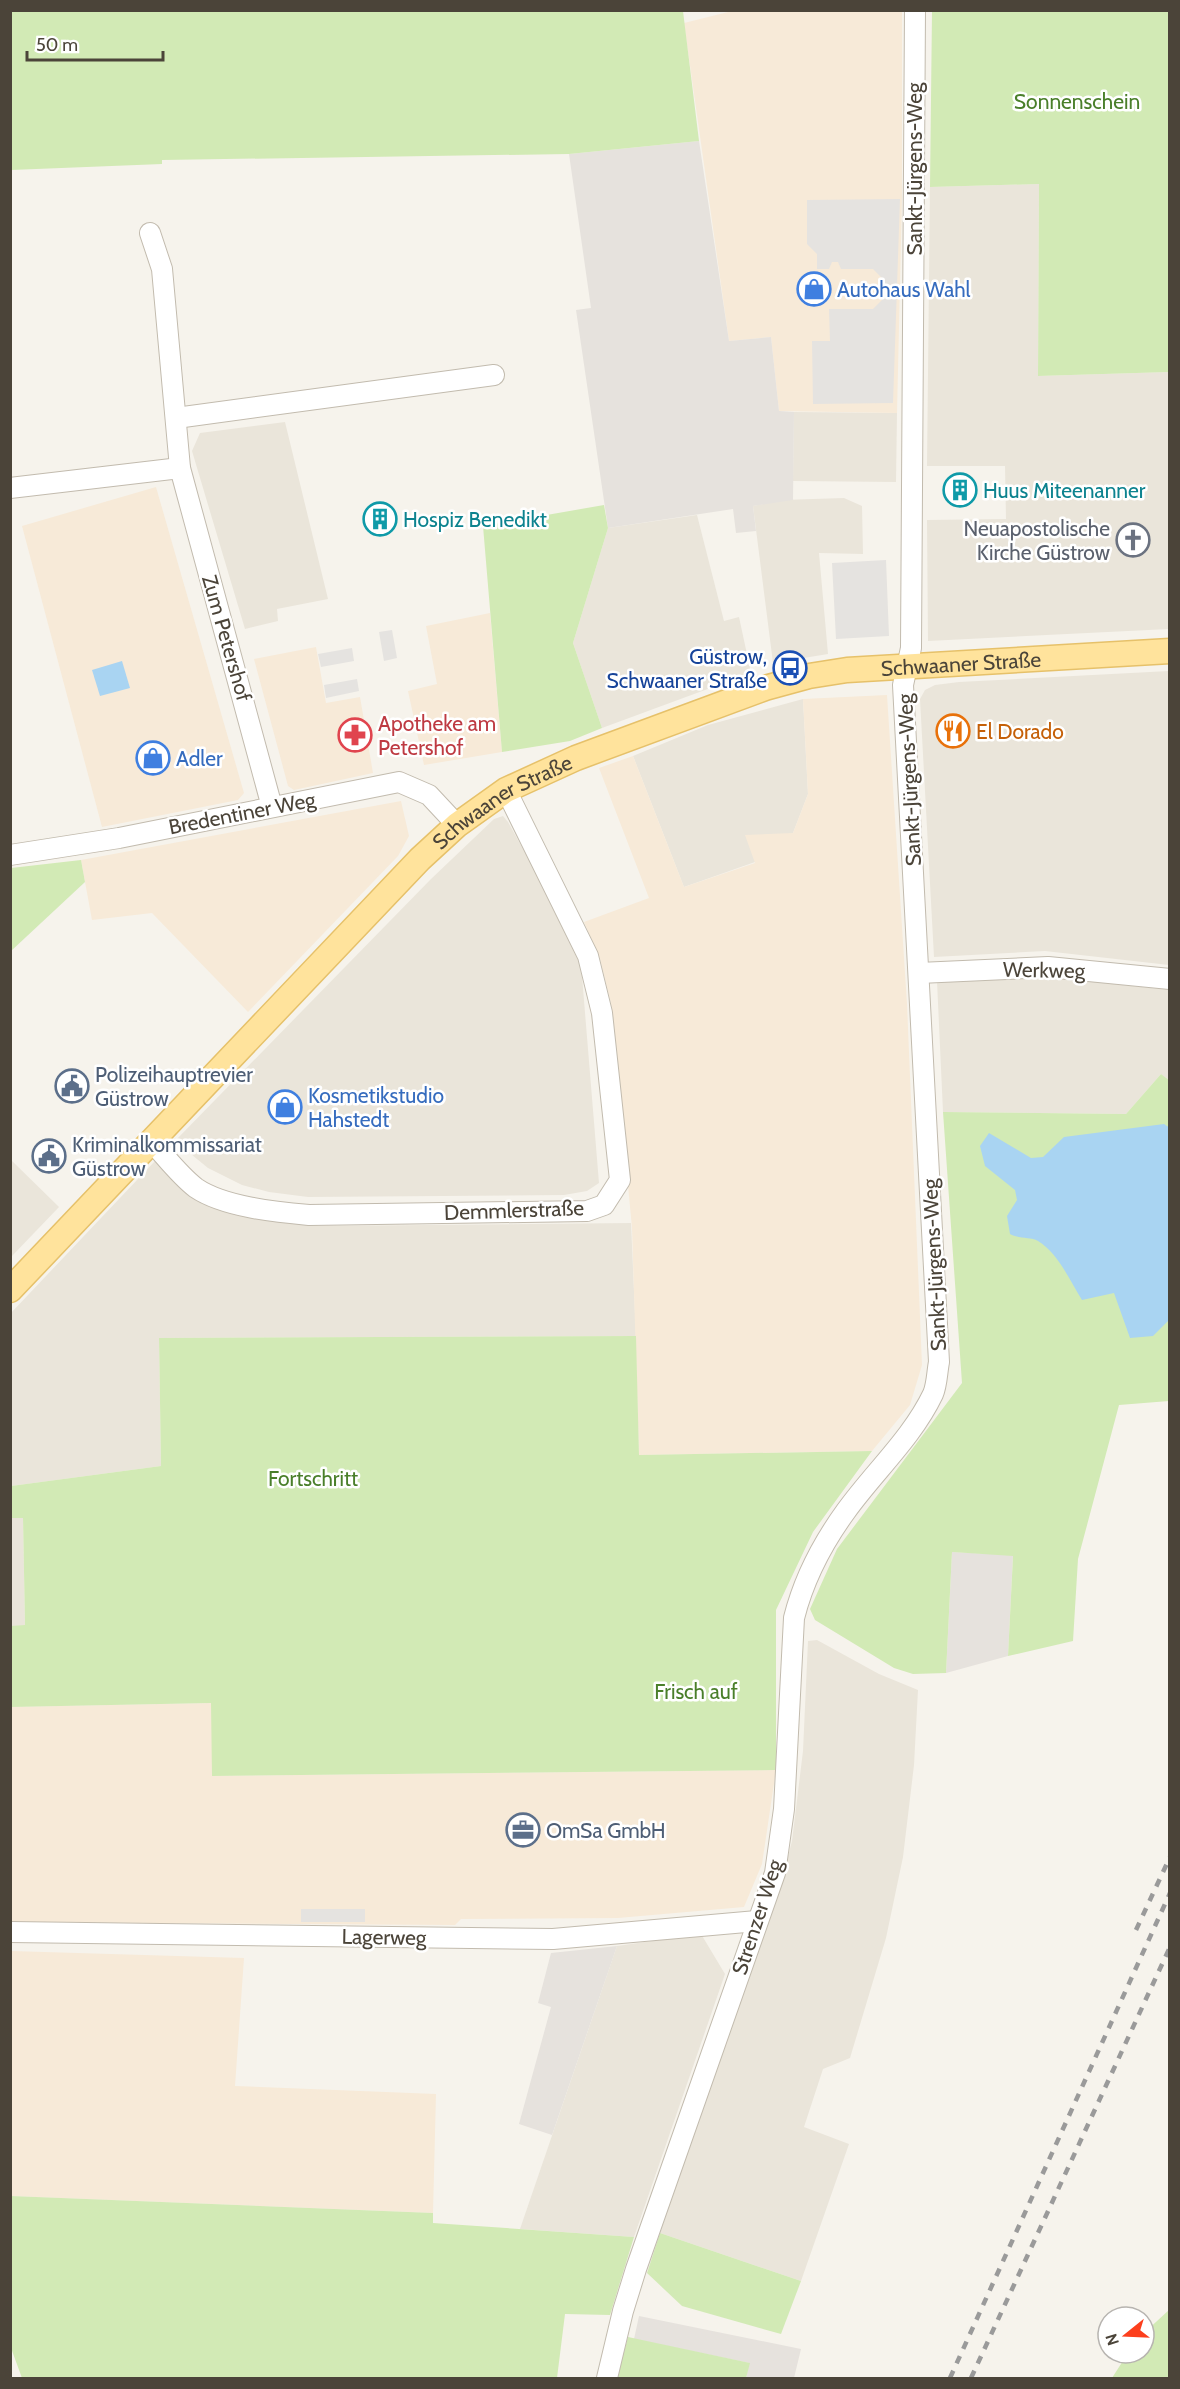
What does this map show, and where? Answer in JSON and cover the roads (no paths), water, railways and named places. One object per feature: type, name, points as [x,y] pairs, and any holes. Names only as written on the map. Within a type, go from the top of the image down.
[{"type":"main road","name":"Schwaaner Straße","points":[[10,1290],[420,859],[457,825],[506,790],[576,758],[765,688],[809,676],[907,666],[1170,651]]},
{"type":"street","name":"Sankt-Jürgens-Weg","points":[[886,1462],[934,1392],[939,1362],[903,685],[911,648],[915,10]]},
{"type":"street","name":"Zum Petershof","points":[[150,233],[162,269],[180,468],[272,807]]},
{"type":"street","points":[[177,418],[494,375]]},
{"type":"street","points":[[10,488],[180,468]]},
{"type":"street","name":"Bredentiner Weg","points":[[10,855],[119,838],[399,782],[420,789],[429,795],[457,825]]},
{"type":"street","name":"Demmlerstraße","points":[[151,1141],[197,1188],[233,1202],[279,1212],[309,1215],[587,1211],[604,1205],[620,1180],[602,1013],[588,956],[506,790]]},
{"type":"street","name":"Werkweg","points":[[919,973],[1048,967],[1170,979]]},
{"type":"street","name":"Strenzer Weg","points":[[607,2379],[622,2311],[636,2268],[775,1873],[784,1809],[794,1618],[799,1598],[826,1541],[846,1510],[886,1462]]},
{"type":"street","name":"Lagerweg","points":[[10,1932],[553,1939],[757,1921]]},
{"type":"water","points":[[122,661],[130,688],[100,696],[92,670]]},
{"type":"water","points":[[1164,1124],[1170,1128],[1169,1320],[1153,1336],[1130,1338],[1114,1293],[1082,1300],[1063,1268],[1045,1246],[1038,1241],[1010,1234],[1007,1216],[1017,1200],[1015,1190],[985,1166],[980,1146],[989,1133],[1031,1158],[1043,1157],[1064,1137]]},
{"type":"railway","points":[[1136,1930],[1170,1857]]},
{"type":"railway","points":[[950,2378],[1170,1893]]},
{"type":"railway","points":[[971,2378],[1170,1947]]},
{"type":"place","name":"Autohaus Wahl","points":[[814,289]]},
{"type":"place","name":"Huus Miteenanner","points":[[960,490]]},
{"type":"place","name":"Hospiz Benedikt","points":[[380,519]]},
{"type":"place","name":"Neuapostolische Kirche Güstrow","points":[[1133,540]]},
{"type":"place","name":"Güstrow, Schwaaner Straße","points":[[790,668]]},
{"type":"place","name":"El Dorado","points":[[953,731]]},
{"type":"place","name":"Apotheke am Petershof","points":[[355,735]]},
{"type":"place","name":"Adler","points":[[153,758]]},
{"type":"place","name":"Polizeihauptrevier Güstrow","points":[[72,1086]]},
{"type":"place","name":"Kosmetikstudio Hahstedt","points":[[285,1107]]},
{"type":"place","name":"Kriminalkommissariat Güstrow","points":[[49,1156]]},
{"type":"place","name":"OmSa GmbH","points":[[523,1830]]},
{"type":"park label","name":"Sonnenschein","points":[[1077,101]]},
{"type":"park label","name":"Fortschritt","points":[[313,1478]]},
{"type":"park label","name":"Frisch auf","points":[[696,1691]]}]
